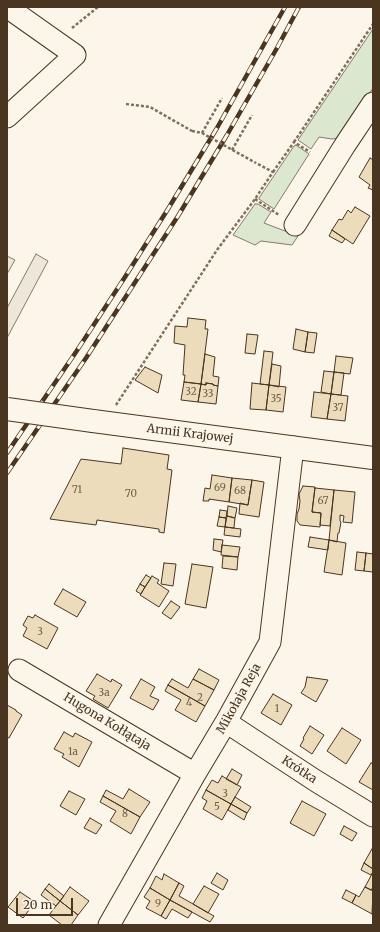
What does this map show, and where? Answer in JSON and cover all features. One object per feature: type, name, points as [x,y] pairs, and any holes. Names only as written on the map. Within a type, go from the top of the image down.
[{"type":"main road","name":"Armii Krajowej","points":[[7,409],[373,458]]},
{"type":"street","points":[[7,7],[75,55],[7,117]]},
{"type":"street","points":[[295,225],[373,103]]},
{"type":"street","name":"Mikołaja Reja","points":[[109,925],[226,722],[270,642],[293,447]]},
{"type":"street","name":"Hugona Kołłątaja","points":[[19,670],[195,774]]},
{"type":"street","name":"Krótka","points":[[226,722],[316,781],[373,816]]},
{"type":"path","points":[[69,30],[98,7]]},
{"type":"path","points":[[114,409],[217,250],[255,199],[373,24]]},
{"type":"path","points":[[202,133],[222,98]]},
{"type":"path","points":[[126,104],[150,107],[192,131],[202,133],[273,172]]},
{"type":"path","points":[[232,150],[252,115]]},
{"type":"path","points":[[294,142],[310,152]]},
{"type":"path","points":[[255,199],[295,225]]},
{"type":"green space","points":[[373,29],[373,88],[341,138],[332,139],[319,137],[311,149],[298,140]]},
{"type":"green space","points":[[296,145],[309,154],[274,209],[259,198]]},
{"type":"green space","points":[[255,204],[258,204],[271,212],[264,223],[298,236],[292,245],[261,241],[255,245],[233,235]]},
{"type":"shaded area","points":[[36,254],[48,261],[7,338],[7,308]]},
{"type":"shaded area","points":[[7,256],[15,260],[7,274]]},
{"type":"building","points":[[370,158],[373,160],[373,190],[368,188],[370,185],[359,177]]},
{"type":"building","points":[[355,207],[370,216],[353,244],[332,230],[339,219],[342,220],[348,210],[351,213]]},
{"type":"building","points":[[332,230],[345,239],[342,243],[329,236]]},
{"type":"building","points":[[188,318],[206,320],[205,329],[208,329],[201,384],[184,382],[185,345],[174,343],[175,326],[187,327]]},
{"type":"building","points":[[296,329],[308,332],[305,352],[293,349]]},
{"type":"building","points":[[308,332],[317,333],[314,353],[305,352]]},
{"type":"building","points":[[247,334],[258,335],[255,354],[245,353]]},
{"type":"building","points":[[264,351],[273,352],[269,385],[260,384]]},
{"type":"building","points":[[205,354],[215,357],[213,376],[219,377],[218,386],[206,383],[206,385],[201,384]]},
{"type":"building","points":[[336,356],[353,358],[350,374],[334,372]]},
{"type":"building","points":[[272,364],[281,366],[279,387],[269,385]]},
{"type":"building","points":[[145,367],[162,375],[158,393],[135,380]]},
{"type":"building","points":[[324,371],[334,372],[331,394],[321,392]]},
{"type":"building","points":[[334,372],[344,373],[341,395],[331,394]]},
{"type":"building","points":[[184,382],[201,384],[198,402],[181,400]]},
{"type":"building","points":[[206,383],[218,386],[216,404],[198,402],[201,384],[206,385]]},
{"type":"building","points":[[252,383],[269,385],[266,410],[250,409]]},
{"type":"building","points":[[269,385],[286,387],[283,412],[266,410]]},
{"type":"building","points":[[314,392],[331,394],[327,419],[311,417]]},
{"type":"building","points":[[331,394],[348,396],[345,421],[327,419]]},
{"type":"building","points":[[123,448],[169,455],[167,469],[172,470],[164,533],[159,532],[159,529],[97,520],[96,525],[50,519],[81,459],[121,464]]},
{"type":"building","points":[[212,475],[232,478],[229,502],[209,499],[209,501],[203,501],[205,488],[210,489]]},
{"type":"building","points":[[232,478],[252,480],[248,505],[229,502]]},
{"type":"building","points":[[252,480],[264,482],[259,517],[239,514],[240,503],[248,505]]},
{"type":"building","points":[[303,486],[315,487],[312,512],[321,513],[320,527],[300,525],[297,521],[300,501],[299,494]]},
{"type":"building","points":[[315,488],[334,490],[330,526],[320,525],[321,513],[312,512]]},
{"type":"building","points":[[334,490],[355,492],[352,523],[343,522],[344,516],[340,515],[341,522],[337,542],[329,540]]},
{"type":"building","points":[[228,506],[237,508],[235,518],[227,516]]},
{"type":"building","points":[[220,510],[227,511],[226,518],[219,517]]},
{"type":"building","points":[[227,516],[235,518],[234,528],[225,527]]},
{"type":"building","points":[[219,517],[226,518],[225,527],[217,526]]},
{"type":"building","points":[[225,527],[241,529],[240,537],[224,535]]},
{"type":"building","points":[[310,537],[329,540],[328,550],[308,547]]},
{"type":"building","points":[[214,539],[223,540],[221,552],[213,550]]},
{"type":"building","points":[[329,540],[346,543],[342,575],[324,572]]},
{"type":"building","points":[[222,545],[240,547],[238,557],[221,555]]},
{"type":"building","points":[[357,552],[366,553],[364,571],[355,570]]},
{"type":"building","points":[[366,553],[373,554],[373,572],[364,571]]},
{"type":"building","points":[[223,556],[238,557],[237,570],[222,568]]},
{"type":"building","points":[[164,563],[176,564],[173,586],[161,584]]},
{"type":"building","points":[[192,564],[213,567],[206,608],[185,604]]},
{"type":"building","points":[[146,575],[151,578],[145,587],[140,584]]},
{"type":"building","points":[[152,576],[159,580],[157,583],[169,591],[159,607],[140,595]]},
{"type":"building","points":[[140,584],[145,587],[141,594],[136,591]]},
{"type":"building","points":[[63,589],[86,602],[77,617],[54,604]]},
{"type":"building","points":[[171,601],[180,607],[171,619],[162,613]]},
{"type":"building","points":[[35,615],[58,628],[47,649],[23,636],[27,628],[23,625],[28,616],[33,618]]},
{"type":"building","points":[[199,669],[219,680],[214,690],[193,679]]},
{"type":"building","points":[[97,674],[111,682],[112,679],[122,685],[108,708],[93,699],[95,696],[86,691]]},
{"type":"building","points":[[307,677],[328,680],[316,702],[301,693],[305,687]]},
{"type":"building","points":[[141,679],[155,687],[150,696],[159,700],[153,710],[130,698]]},
{"type":"building","points":[[172,679],[188,688],[193,679],[214,690],[205,706],[168,685]]},
{"type":"building","points":[[168,685],[205,706],[196,722],[175,710],[181,700],[165,691]]},
{"type":"building","points":[[273,694],[292,705],[281,725],[261,713]]},
{"type":"building","points":[[7,705],[22,715],[9,738],[7,737]]},
{"type":"building","points":[[310,726],[324,735],[312,754],[300,746]]},
{"type":"building","points":[[342,728],[361,740],[346,764],[327,751]]},
{"type":"building","points":[[64,732],[73,737],[75,733],[92,742],[79,767],[62,757],[64,754],[54,749]]},
{"type":"building","points":[[371,763],[373,764],[373,790],[359,782]]},
{"type":"building","points":[[232,769],[242,775],[237,785],[226,779]]},
{"type":"building","points":[[222,776],[241,787],[231,804],[206,790],[212,780],[218,783]]},
{"type":"building","points":[[129,789],[150,802],[140,817],[103,796],[106,790],[123,799]]},
{"type":"building","points":[[206,790],[231,804],[222,820],[203,809],[207,801],[202,798]]},
{"type":"building","points":[[69,791],[85,799],[76,815],[60,806]]},
{"type":"building","points":[[103,796],[140,817],[131,834],[110,821],[116,811],[100,802]]},
{"type":"building","points":[[235,797],[251,807],[247,813],[231,804]]},
{"type":"building","points":[[302,801],[326,814],[314,836],[290,823]]},
{"type":"building","points":[[231,804],[247,813],[244,820],[228,810]]},
{"type":"building","points":[[90,818],[102,825],[96,834],[84,828]]},
{"type":"building","points":[[344,826],[357,833],[352,841],[340,834]]},
{"type":"building","points":[[373,847],[373,869],[364,863]]},
{"type":"building","points":[[364,863],[373,869],[371,875],[361,870]]},
{"type":"building","points":[[373,872],[373,887],[371,890],[365,887]]},
{"type":"building","points":[[217,873],[228,880],[223,890],[211,883]]},
{"type":"building","points":[[164,874],[179,883],[170,900],[150,888],[156,876],[162,880]]},
{"type":"building","points":[[179,883],[184,886],[179,896],[214,916],[210,922],[170,900]]},
{"type":"building","points":[[49,884],[64,896],[60,901],[45,889]]},
{"type":"building","points":[[204,886],[219,894],[208,913],[193,904]]},
{"type":"building","points":[[70,887],[89,901],[78,915],[60,901]]},
{"type":"building","points":[[365,887],[373,891],[372,914],[352,903],[356,895],[359,897]]},
{"type":"building","points":[[150,888],[170,900],[161,916],[146,908],[150,901],[144,897]]},
{"type":"building","points":[[45,889],[60,901],[56,906],[41,895]]},
{"type":"building","points":[[346,890],[356,895],[352,903],[342,898]]},
{"type":"building","points":[[20,892],[35,902],[23,918],[8,907]]},
{"type":"building","points":[[170,900],[192,912],[188,918],[172,909],[166,919],[161,916]]},
{"type":"building","points":[[60,901],[78,915],[71,925],[62,925],[49,915]]},
{"type":"railway","points":[[7,453],[76,352],[168,209],[217,128],[285,7]]},
{"type":"railway","points":[[7,473],[86,358],[178,216],[227,135],[299,7]]}]
